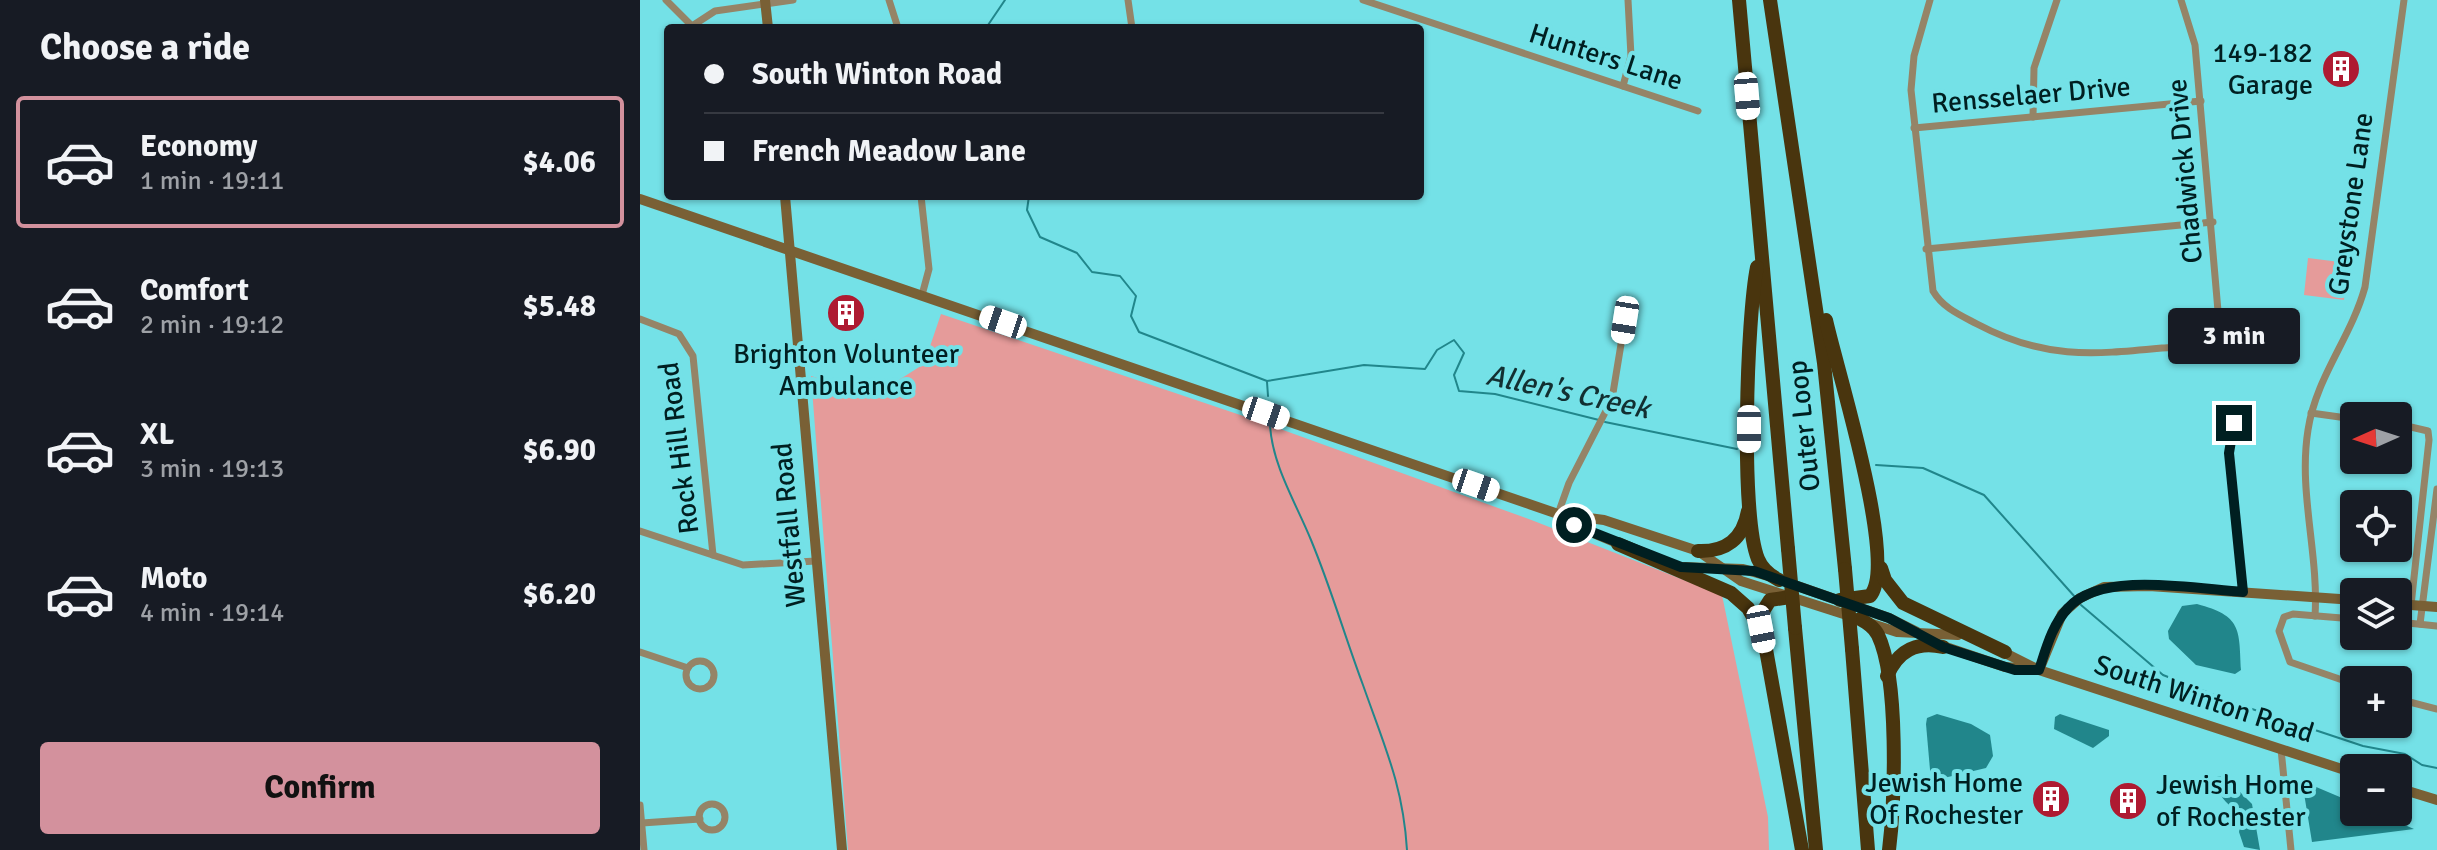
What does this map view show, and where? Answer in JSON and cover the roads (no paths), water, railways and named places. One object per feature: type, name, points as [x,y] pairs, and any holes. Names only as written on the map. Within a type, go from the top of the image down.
[{"type":"highway","name":"Outer Loop","points":[[1739,0],[1816,850]]},
{"type":"highway","name":"Outer Loop","points":[[1770,0],[1815,294],[1845,569],[1868,850]]},
{"type":"highway","points":[[1760,251],[1753,284],[1750,490],[1758,558],[1766,571],[1779,580]]},
{"type":"highway","points":[[1815,294],[1826,319],[1858,440],[1878,579],[1873,593],[1862,599],[1840,600]]},
{"type":"highway","points":[[1698,551],[1721,549],[1739,537],[1746,518],[1750,490]]},
{"type":"highway","points":[[1618,544],[1731,593],[1748,608],[1761,629]]},
{"type":"highway","points":[[1875,549],[1885,580],[1903,603],[2005,652]]},
{"type":"highway","points":[[1790,597],[1778,597],[1766,603],[1760,616],[1802,850]]},
{"type":"highway","points":[[1860,619],[1878,635],[1887,676],[1894,764],[1889,850]]},
{"type":"highway","points":[[1887,676],[1896,659],[1908,649],[1927,645],[1943,647]]},
{"type":"main road","points":[[766,2],[768,24]]},
{"type":"main road","name":"South Winton Road","points":[[640,199],[1558,514],[1604,520],[1698,551],[1741,581],[1894,631],[1948,632],[2005,652],[2039,670],[2340,768]]},
{"type":"main road","name":"Westfall Road","points":[[785,200],[842,850]]},
{"type":"main road","name":"South Winton Road","points":[[1558,514],[1618,544],[1685,568],[1746,569],[1840,600],[1916,632],[1943,647],[2015,670],[2039,670]]},
{"type":"main road","points":[[2039,670],[2055,627],[2066,609],[2080,598],[2115,586],[2340,599]]},
{"type":"main road","points":[[2412,606],[2437,607]]},
{"type":"main road","points":[[2412,792],[2437,800]]},
{"type":"street","points":[[666,0],[688,24]]},
{"type":"street","points":[[693,24],[715,11],[793,0]]},
{"type":"street","points":[[889,0],[897,24]]},
{"type":"street","points":[[1128,0],[1131,24]]},
{"type":"street","name":"Hunters Lane","points":[[1363,0],[1698,111]]},
{"type":"street","points":[[1623,86],[1632,47],[1628,0]]},
{"type":"street","points":[[1930,0],[1914,56],[1914,128],[1926,249],[2213,222]]},
{"type":"street","points":[[2033,117],[2034,68],[2057,0]]},
{"type":"street","name":"Chadwick Drive","points":[[1926,249],[1931,286],[1942,303],[2023,345],[2061,353],[2104,354],[2202,344],[2216,339],[2221,324],[2201,101],[2194,34],[2181,0]]},
{"type":"street","name":"Greystone Lane","points":[[2315,616],[2316,597],[2305,495],[2305,458],[2311,413],[2328,368],[2350,331],[2365,287],[2404,0]]},
{"type":"street","name":"Rensselaer Drive","points":[[1914,128],[2201,101]]},
{"type":"street","points":[[921,200],[929,261],[922,295]]},
{"type":"street","name":"Rock Hill Road","points":[[640,319],[679,334],[693,356],[713,555]]},
{"type":"street","points":[[1558,514],[1594,429],[1612,399],[1625,320]]},
{"type":"street","points":[[2238,409],[2229,453],[2243,592]]},
{"type":"street","points":[[2311,413],[2340,417]]},
{"type":"street","points":[[2412,426],[2428,431],[2429,440],[2416,606],[2420,624]]},
{"type":"street","points":[[2416,606],[2437,489]]},
{"type":"street","points":[[640,531],[750,566],[816,561]]},
{"type":"street","points":[[2340,618],[2293,614],[2280,623],[2280,638],[2287,658],[2340,679]]},
{"type":"street","points":[[2412,623],[2437,626]]},
{"type":"street","points":[[640,652],[688,668]]},
{"type":"street","points":[[695,662],[708,663],[714,675],[711,684],[695,688],[688,682],[688,668],[695,662]]},
{"type":"street","points":[[2412,703],[2437,709]]},
{"type":"street","points":[[2281,749],[2291,850]]},
{"type":"street","points":[[640,805],[644,850]]},
{"type":"street","points":[[642,823],[700,819]]},
{"type":"water","points":[[2197,604],[2223,614],[2235,626],[2240,644],[2241,670],[2235,674],[2196,665],[2169,639],[2168,631],[2182,606]]},
{"type":"water","points":[[1937,714],[1971,724],[1990,735],[1993,756],[1986,768],[1931,781],[1926,724],[1927,718]]},
{"type":"water","points":[[2060,714],[2109,730],[2109,736],[2093,748],[2054,729],[2055,717]]},
{"type":"water","points":[[2217,776],[2225,777],[2252,804],[2260,850],[2244,847],[2239,832],[2242,816],[2220,794]]},
{"type":"water","points":[[2302,781],[2340,797],[2340,826],[2407,826],[2414,829],[2312,842]]},
{"type":"waterway","name":"Allen's Creek","points":[[989,24],[1005,0]]},
{"type":"waterway","name":"Allen's Creek","points":[[1028,200],[1027,210],[1040,237],[1077,253],[1092,272],[1120,276],[1136,296],[1131,316],[1139,332],[1267,381],[1364,365],[1425,369],[1437,350],[1454,340],[1464,353],[1454,375],[1459,391],[1495,394],[1599,420]]},
{"type":"waterway","points":[[1267,382],[1268,396]]},
{"type":"waterway","name":"Allen's Creek","points":[[1605,422],[1737,449]]},
{"type":"waterway","points":[[1270,426],[1280,470],[1318,558],[1391,766],[1401,805],[1407,850]]},
{"type":"waterway","name":"Allen's Creek","points":[[1876,465],[1923,468],[1984,495],[2075,597]]},
{"type":"waterway","name":"Allen's Creek","points":[[2081,605],[2163,675],[2240,705],[2363,746],[2405,754],[2422,765],[2437,768]]},
{"type":"place","name":"149-182 Garage","points":[[2341,69]]},
{"type":"place","name":"Brighton Volunteer Ambulance","points":[[846,313]]},
{"type":"place","name":"Jewish Home Of Rochester","points":[[2051,799]]},
{"type":"place","name":"Jewish Home of Rochester","points":[[2128,801]]}]
